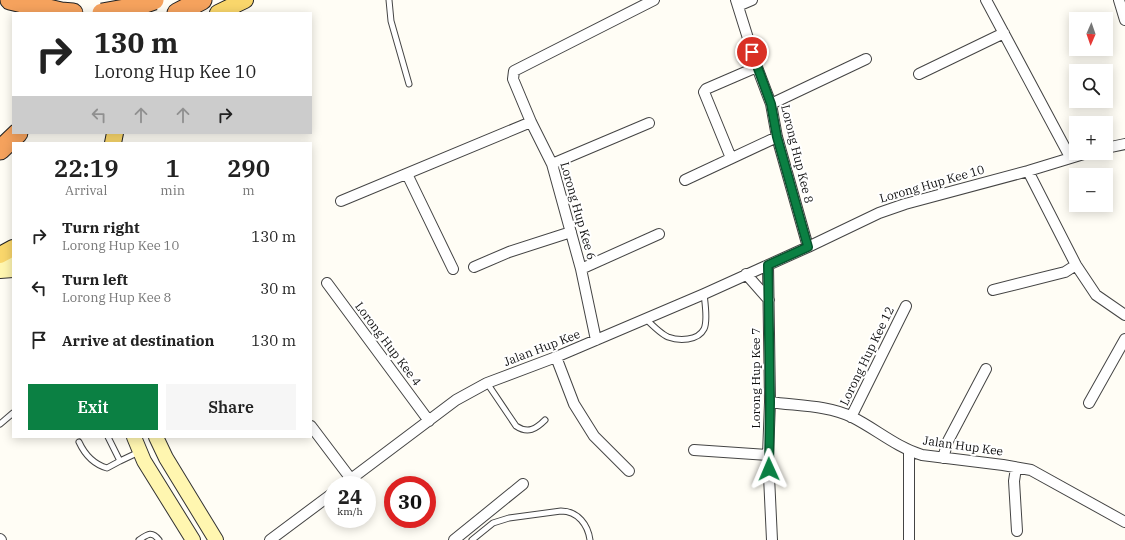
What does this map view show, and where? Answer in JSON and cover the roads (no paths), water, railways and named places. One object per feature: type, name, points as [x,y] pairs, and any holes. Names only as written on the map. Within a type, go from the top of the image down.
[{"type":"highway","points":[[10,0],[61,12]]},
{"type":"highway","points":[[108,12],[131,8],[154,0]]},
{"type":"highway","points":[[179,12],[202,0]]},
{"type":"highway","points":[[0,150],[17,134]]},
{"type":"main road","points":[[56,0],[68,7],[73,12]]},
{"type":"main road","points":[[135,0],[135,12]]},
{"type":"main road","points":[[220,12],[245,0]]},
{"type":"main road","points":[[0,255],[12,249]]},
{"type":"main road","points":[[0,261],[12,259]]},
{"type":"main road","points":[[0,272],[12,270]]},
{"type":"main road","points":[[134,438],[144,461],[193,540]]},
{"type":"main road","points":[[156,438],[166,458],[216,540]]},
{"type":"street","name":"Lorong Hup Kee 6","points":[[596,340],[581,269],[552,164],[531,122],[513,79],[514,71],[654,0]]},
{"type":"street","points":[[738,3],[752,0]]},
{"type":"street","points":[[986,0],[1069,155]]},
{"type":"street","points":[[1119,0],[1125,20]]},
{"type":"street","name":"Lorong Hup Kee 8","points":[[738,3],[757,67],[771,104],[777,137],[808,247]]},
{"type":"street","points":[[919,74],[1004,33]]},
{"type":"street","points":[[771,104],[866,59]]},
{"type":"street","points":[[731,158],[704,92],[706,89],[757,67]]},
{"type":"street","points":[[341,201],[531,122]]},
{"type":"street","points":[[552,164],[649,123]]},
{"type":"street","points":[[685,180],[777,137]]},
{"type":"street","points":[[1113,147],[1125,144]]},
{"type":"street","name":"Lorong Hup Kee 10","points":[[768,265],[878,213],[905,204],[1028,171],[1069,157]]},
{"type":"street","points":[[1028,171],[1076,265],[1096,295],[1125,315]]},
{"type":"street","points":[[407,174],[453,270]]},
{"type":"street","points":[[474,266],[509,252],[571,232]]},
{"type":"street","points":[[581,269],[659,234]]},
{"type":"street","name":"Jalan Hup Kee","points":[[355,476],[456,400],[487,383],[556,357],[768,265]]},
{"type":"street","name":"Lorong Hup Kee 7","points":[[768,265],[770,402],[768,455],[772,540]]},
{"type":"street","points":[[993,290],[1065,272],[1076,265]]},
{"type":"street","points":[[746,274],[768,300]]},
{"type":"street","name":"Lorong Hup Kee 4","points":[[327,283],[429,421]]},
{"type":"street","name":"Lorong Hup Kee 12","points":[[851,417],[906,306]]},
{"type":"street","points":[[1089,403],[1125,339]]},
{"type":"street","points":[[556,357],[574,404],[594,436],[629,471]]},
{"type":"street","points":[[943,458],[948,441],[986,369]]},
{"type":"street","name":"Jalan Hup Kee","points":[[770,402],[832,410],[851,417],[910,451],[922,455],[1031,470],[1125,522]]},
{"type":"street","points":[[312,428],[343,476]]},
{"type":"street","points":[[694,450],[768,455]]},
{"type":"street","points":[[909,540],[910,451]]},
{"type":"street","points":[[1016,468],[1014,481],[1017,531]]},
{"type":"street","points":[[454,540],[523,484]]},
{"type":"street","points":[[270,540],[324,500]]},
{"type":"lane","points":[[389,0],[391,21],[409,84]]},
{"type":"lane","points":[[646,319],[667,337],[690,339],[701,333],[705,328],[706,318],[704,294]]},
{"type":"lane","points":[[487,383],[516,426],[529,431],[537,428],[545,420]]},
{"type":"lane","points":[[0,424],[12,414]]},
{"type":"lane","points":[[108,438],[120,461]]},
{"type":"lane","points":[[79,442],[82,449],[96,464],[107,468],[140,452]]},
{"type":"lane","points":[[472,540],[493,523],[509,518],[566,511],[578,516],[585,523],[589,532],[590,540]]},
{"type":"lane","points":[[140,540],[151,534],[155,535],[159,540]]}]
